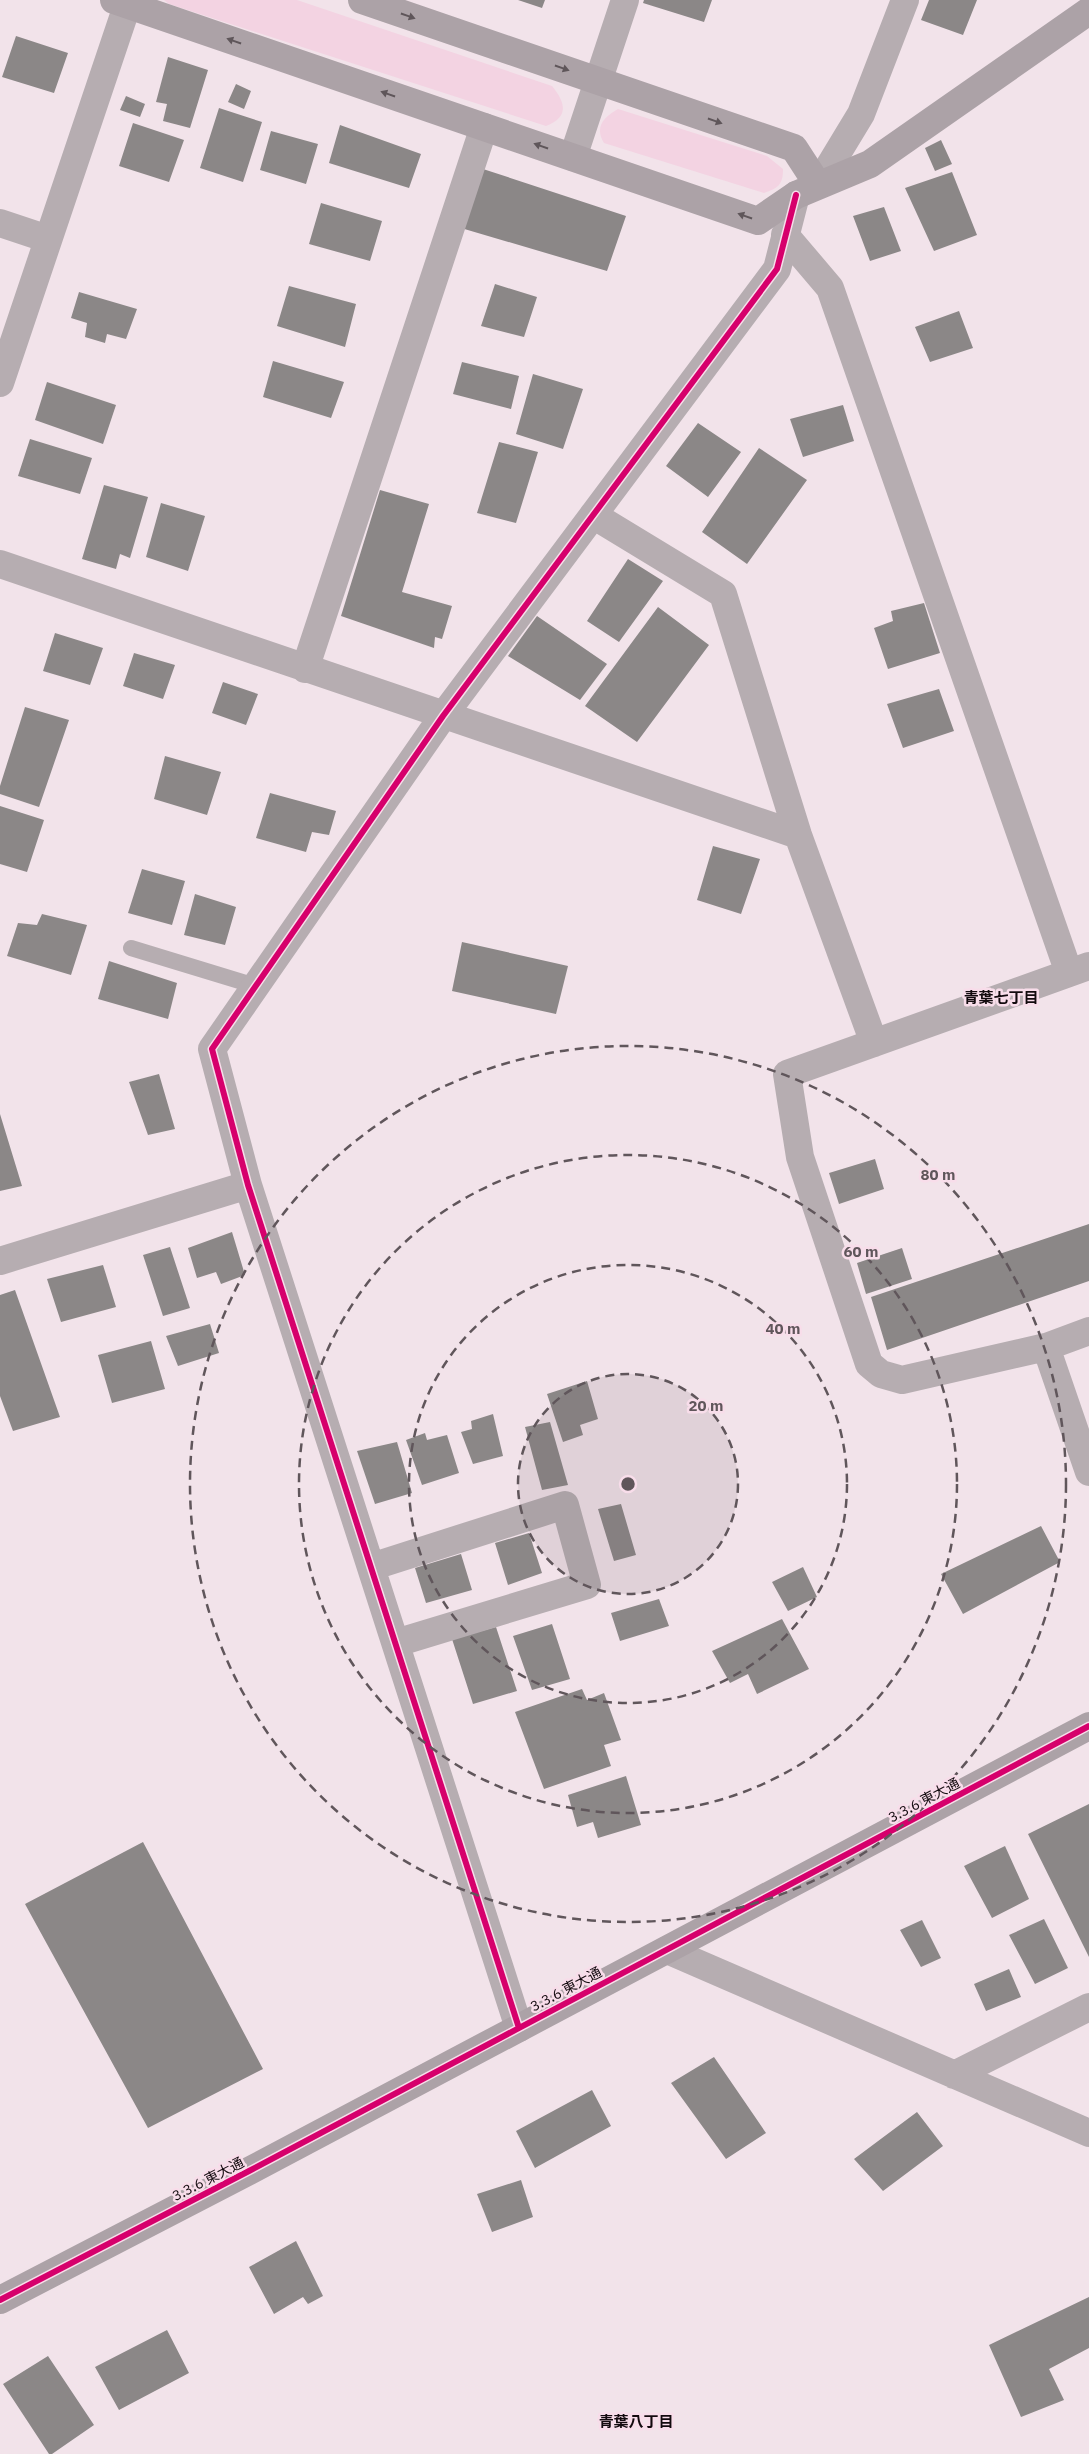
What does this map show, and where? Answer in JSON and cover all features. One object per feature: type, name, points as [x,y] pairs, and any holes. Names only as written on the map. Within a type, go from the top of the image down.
[{"type":"street","points":[[362,0],[794,148],[807,190]]},
{"type":"street","points":[[573,157],[625,0]]},
{"type":"street","points":[[519,2028],[248,1185],[212,1049],[444,716],[777,269],[785,235],[807,190],[861,114],[906,0]]},
{"type":"street","points":[[0,383],[124,2],[758,220],[807,190],[870,164],[1089,11]]},
{"type":"street","points":[[306,668],[484,127]]},
{"type":"street","points":[[0,223],[48,239]]},
{"type":"street","points":[[785,235],[830,288],[1079,969],[787,1074],[800,1157],[869,1364],[881,1374],[902,1380],[1046,1347],[1089,1330]]},
{"type":"street","points":[[593,515],[723,594],[798,835],[874,1043]]},
{"type":"street","points":[[0,564],[798,835]]},
{"type":"street","points":[[0,1261],[248,1185]]},
{"type":"street","points":[[1046,1347],[1089,1472]]},
{"type":"street","points":[[371,1567],[565,1505],[587,1585],[396,1643]]},
{"type":"street","name":"3.3.6 東大通","points":[[0,2300],[250,2171],[1089,1726]]},
{"type":"street","points":[[667,1950],[1089,2133]]},
{"type":"street","points":[[954,2075],[1089,2007]]},
{"type":"lane","points":[[131,948],[256,986]]},
{"type":"shaded area","points":[[164,0],[297,0],[552,86],[560,98],[563,109],[562,114],[546,126],[169,4]]},
{"type":"shaded area","points":[[618,109],[767,156],[783,169],[781,182],[773,189],[764,193],[604,143],[600,127],[608,115]]},
{"type":"building","points":[[518,0],[545,0],[542,8]]},
{"type":"building","points":[[644,0],[712,0],[704,22],[643,3]]},
{"type":"building","points":[[929,0],[977,0],[963,35],[921,20]]},
{"type":"building","points":[[16,36],[68,53],[54,93],[2,77]]},
{"type":"building","points":[[168,57],[208,70],[190,128],[163,121],[167,104],[156,102]]},
{"type":"building","points":[[236,84],[251,91],[244,109],[228,102]]},
{"type":"building","points":[[126,96],[145,104],[140,117],[120,110]]},
{"type":"building","points":[[219,108],[262,122],[243,182],[200,168]]},
{"type":"building","points":[[133,123],[184,140],[169,182],[119,166]]},
{"type":"building","points":[[340,125],[421,154],[409,188],[329,163]]},
{"type":"building","points":[[271,131],[318,144],[306,184],[260,170]]},
{"type":"building","points":[[941,140],[952,164],[935,171],[925,148]]},
{"type":"building","points":[[483,169],[626,216],[607,271],[461,228]]},
{"type":"building","points":[[952,172],[977,235],[934,251],[905,188]]},
{"type":"building","points":[[321,203],[382,221],[370,261],[309,244]]},
{"type":"building","points":[[884,207],[901,251],[870,261],[853,216]]},
{"type":"building","points":[[495,284],[537,297],[524,337],[481,326]]},
{"type":"building","points":[[289,286],[356,304],[345,347],[277,326]]},
{"type":"building","points":[[79,292],[137,309],[126,339],[107,334],[105,343],[85,337],[87,323],[71,318]]},
{"type":"building","points":[[959,311],[973,348],[930,362],[915,327]]},
{"type":"building","points":[[273,361],[344,382],[331,418],[263,397]]},
{"type":"building","points":[[462,362],[519,376],[511,409],[453,394]]},
{"type":"building","points":[[533,374],[583,389],[563,449],[516,434]]},
{"type":"building","points":[[47,382],[116,405],[103,444],[35,420]]},
{"type":"building","points":[[843,405],[854,441],[803,457],[790,419]]},
{"type":"building","points":[[698,423],[741,452],[708,497],[666,466]]},
{"type":"building","points":[[30,439],[92,458],[80,494],[18,476]]},
{"type":"building","points":[[499,442],[538,452],[516,523],[477,513]]},
{"type":"building","points":[[759,448],[807,480],[747,564],[702,532]]},
{"type":"building","points":[[104,485],[148,497],[130,558],[120,554],[116,569],[82,559]]},
{"type":"building","points":[[380,490],[429,504],[402,592],[452,606],[442,639],[435,637],[434,648],[341,616]]},
{"type":"building","points":[[161,503],[205,516],[188,571],[146,557]]},
{"type":"building","points":[[628,559],[663,581],[619,642],[587,621]]},
{"type":"building","points":[[924,603],[940,653],[888,669],[874,628],[893,621],[891,611]]},
{"type":"building","points":[[658,607],[709,645],[637,742],[585,706]]},
{"type":"building","points":[[537,616],[607,664],[580,700],[508,656]]},
{"type":"building","points":[[55,633],[103,648],[90,685],[43,671]]},
{"type":"building","points":[[134,653],[175,665],[163,699],[123,686]]},
{"type":"building","points":[[223,682],[258,694],[246,725],[212,713]]},
{"type":"building","points":[[939,689],[954,731],[903,748],[887,704]]},
{"type":"building","points":[[25,707],[69,720],[39,807],[0,794],[0,786]]},
{"type":"building","points":[[165,756],[221,772],[207,815],[154,799]]},
{"type":"building","points":[[270,793],[336,811],[329,835],[312,832],[306,852],[256,838]]},
{"type":"building","points":[[0,806],[44,820],[27,872],[0,864]]},
{"type":"building","points":[[713,846],[760,859],[741,914],[697,900]]},
{"type":"building","points":[[142,869],[185,881],[172,925],[128,913]]},
{"type":"building","points":[[195,894],[236,907],[225,945],[184,935]]},
{"type":"building","points":[[42,914],[87,925],[71,975],[7,956],[18,923],[37,925]]},
{"type":"building","points":[[462,942],[568,966],[556,1014],[452,991]]},
{"type":"building","points":[[109,961],[177,983],[168,1019],[98,999]]},
{"type":"building","points":[[159,1074],[175,1129],[148,1135],[129,1082]]},
{"type":"building","points":[[0,1114],[22,1186],[0,1191]]},
{"type":"building","points":[[875,1159],[884,1189],[839,1204],[829,1173]]},
{"type":"building","points":[[1089,1224],[1089,1281],[887,1350],[871,1297]]},
{"type":"building","points":[[232,1232],[245,1275],[221,1284],[216,1272],[197,1278],[188,1248]]},
{"type":"building","points":[[170,1247],[190,1308],[163,1316],[143,1255]]},
{"type":"building","points":[[902,1248],[912,1279],[866,1294],[857,1263]]},
{"type":"building","points":[[103,1265],[116,1307],[61,1322],[47,1279]]},
{"type":"building","points":[[15,1290],[60,1417],[13,1431],[0,1396],[0,1295]]},
{"type":"building","points":[[210,1324],[219,1353],[178,1366],[166,1336]]},
{"type":"building","points":[[151,1341],[165,1389],[112,1403],[98,1355]]},
{"type":"building","points":[[587,1381],[598,1419],[580,1425],[583,1435],[563,1442],[547,1394]]},
{"type":"building","points":[[493,1414],[503,1456],[473,1464],[461,1432],[472,1429],[471,1421]]},
{"type":"building","points":[[550,1422],[568,1485],[542,1490],[525,1427]]},
{"type":"building","points":[[425,1433],[427,1440],[447,1435],[459,1473],[422,1485],[406,1440]]},
{"type":"building","points":[[397,1442],[412,1493],[375,1504],[357,1451]]},
{"type":"building","points":[[621,1504],[636,1555],[614,1561],[598,1509]]},
{"type":"building","points":[[1041,1526],[1060,1562],[963,1614],[941,1574]]},
{"type":"building","points":[[529,1533],[542,1573],[508,1585],[495,1543]]},
{"type":"building","points":[[461,1554],[472,1590],[426,1603],[415,1568]]},
{"type":"building","points":[[803,1567],[817,1597],[788,1611],[772,1582]]},
{"type":"building","points":[[659,1599],[669,1626],[620,1641],[611,1613]]},
{"type":"building","points":[[782,1619],[809,1669],[757,1694],[748,1674],[730,1683],[712,1651]]},
{"type":"building","points":[[552,1624],[570,1679],[532,1690],[513,1636]]},
{"type":"building","points":[[496,1627],[517,1691],[473,1704],[452,1639]]},
{"type":"building","points":[[582,1689],[587,1700],[604,1693],[621,1740],[604,1745],[611,1766],[544,1789],[515,1712]]},
{"type":"building","points":[[626,1776],[641,1825],[598,1838],[593,1822],[577,1827],[568,1795]]},
{"type":"building","points":[[1089,1804],[1089,1957],[1028,1834]]},
{"type":"building","points":[[143,1842],[263,2069],[148,2128],[25,1904]]},
{"type":"building","points":[[1005,1846],[1029,1899],[992,1918],[964,1866]]},
{"type":"building","points":[[1044,1919],[1068,1968],[1035,1984],[1009,1935]]},
{"type":"building","points":[[922,1920],[941,1958],[921,1967],[900,1930]]},
{"type":"building","points":[[1009,1969],[1021,1997],[986,2011],[974,1984]]},
{"type":"building","points":[[714,2057],[766,2133],[726,2159],[671,2083]]},
{"type":"building","points":[[592,2090],[611,2126],[535,2168],[516,2131]]},
{"type":"building","points":[[917,2112],[943,2146],[883,2191],[854,2159]]},
{"type":"building","points":[[521,2180],[533,2217],[492,2232],[477,2194]]},
{"type":"building","points":[[296,2241],[323,2296],[308,2304],[303,2297],[274,2314],[249,2267]]},
{"type":"building","points":[[1089,2297],[1089,2348],[1049,2369],[1064,2400],[1021,2417],[989,2345]]},
{"type":"building","points":[[167,2330],[189,2373],[119,2410],[95,2367]]},
{"type":"building","points":[[48,2356],[94,2425],[52,2454],[49,2454],[3,2384]]},
{"type":"cycle path","points":[[519,2028],[248,1185],[212,1049],[443,716],[777,269],[796,195]]},
{"type":"cycle path","points":[[0,2300],[249,2171],[1089,1726]]},
{"type":"district","name":"青葉七丁目","points":[[1001,998]]},
{"type":"district","name":"青葉八丁目","points":[[636,2422]]}]
